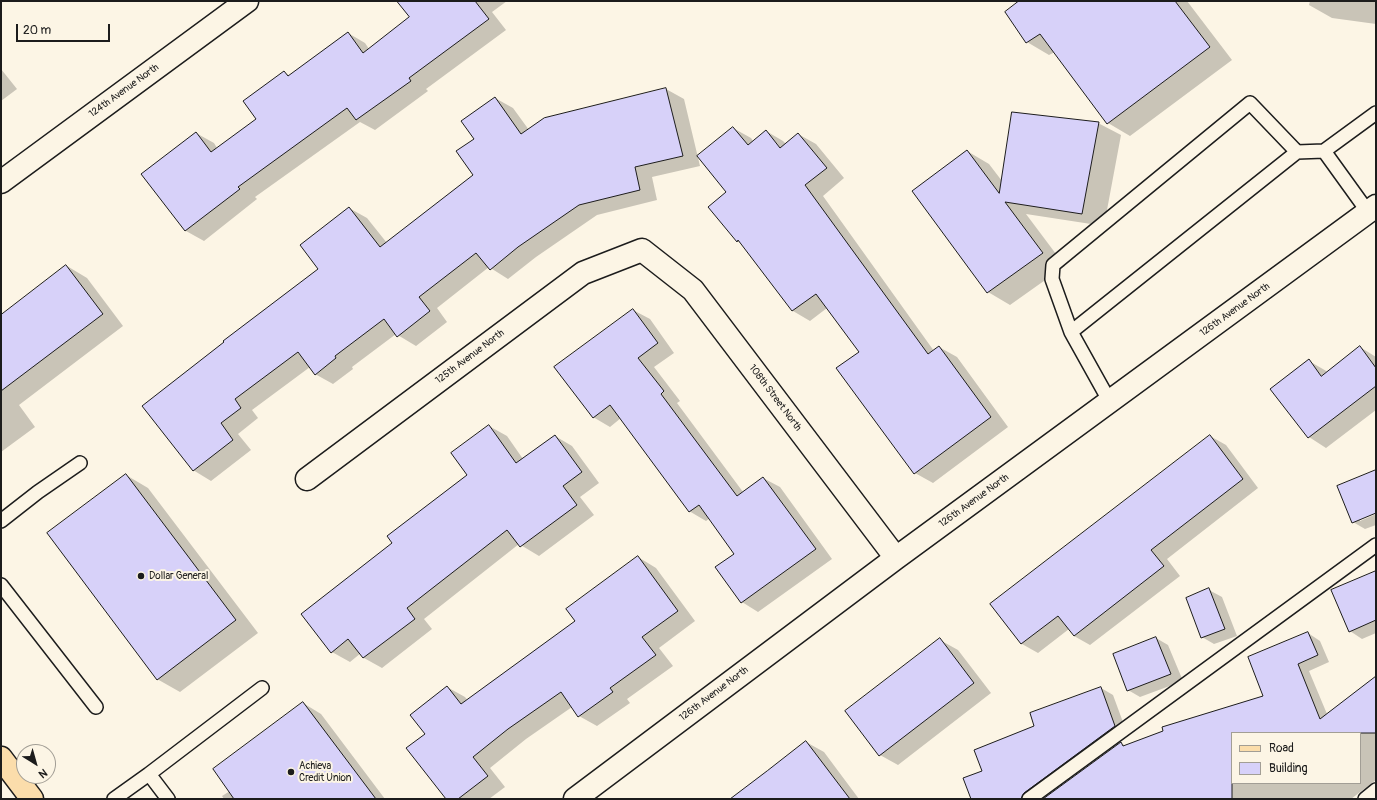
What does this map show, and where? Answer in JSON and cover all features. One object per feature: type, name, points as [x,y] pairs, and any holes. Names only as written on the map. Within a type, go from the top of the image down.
[{"type":"main road","points":[[1,758],[32,799]]},
{"type":"street","name":"124th Avenue North","points":[[1,182],[247,1]]},
{"type":"street","name":"126th Avenue North","points":[[574,799],[896,558],[1372,209]]},
{"type":"street","name":"125th Avenue North","points":[[307,479],[583,273],[642,250]]},
{"type":"street","name":"108th Street North","points":[[642,250],[693,290],[896,558]]},
{"type":"lane","points":[[1110,402],[1071,332],[1052,280],[1053,265],[1250,103],[1297,152]]},
{"type":"lane","points":[[1071,332],[1297,152],[1324,151],[1376,113]]},
{"type":"lane","points":[[1324,151],[1372,209]]},
{"type":"lane","points":[[1,521],[38,492],[80,464]]},
{"type":"lane","points":[[1029,799],[1376,545]]},
{"type":"lane","points":[[1,585],[96,707]]},
{"type":"lane","points":[[114,799],[262,688]]},
{"type":"lane","points":[[149,774],[168,799]]},
{"type":"lane","points":[[1365,799],[1376,790]]},
{"type":"building","points":[[397,1],[475,1],[489,19],[409,78],[411,81],[356,120],[347,108],[238,187],[240,189],[185,231],[141,174],[196,132],[211,152],[256,119],[243,101],[284,71],[288,76],[348,32],[363,53],[409,17]]},
{"type":"building","points":[[1019,1],[1175,1],[1210,47],[1107,124],[1040,34],[1026,43],[1005,12]]},
{"type":"building","points":[[666,88],[683,156],[635,167],[640,190],[579,205],[518,247],[490,270],[476,253],[419,297],[430,311],[397,337],[384,319],[335,356],[336,358],[315,375],[298,352],[235,399],[241,408],[221,423],[233,440],[193,471],[142,406],[224,342],[223,341],[318,269],[300,245],[349,207],[380,247],[473,175],[456,151],[474,139],[461,121],[495,97],[521,134],[544,118]]},
{"type":"building","points":[[1012,112],[1099,122],[1082,214],[1005,202],[1043,253],[987,293],[912,191],[967,150],[999,193]]},
{"type":"building","points":[[733,127],[748,145],[766,130],[780,148],[798,133],[827,168],[805,185],[928,354],[939,346],[991,417],[914,474],[836,368],[859,352],[816,294],[792,311],[738,240],[737,242],[708,207],[726,192],[697,156]]},
{"type":"building","points":[[66,265],[103,314],[1,391],[1,315]]},
{"type":"building","points":[[633,309],[658,343],[638,358],[664,391],[661,394],[737,496],[763,477],[816,549],[741,603],[715,567],[734,554],[699,505],[689,512],[610,405],[593,418],[554,367]]},
{"type":"building","points":[[1360,346],[1376,368],[1376,386],[1308,438],[1270,389],[1309,359],[1321,376]]},
{"type":"building","points":[[489,425],[516,463],[555,435],[582,472],[563,486],[577,505],[520,547],[507,530],[407,608],[415,619],[363,658],[348,639],[331,653],[301,614],[392,543],[387,536],[467,475],[451,453]]},
{"type":"building","points":[[1210,435],[1243,479],[1151,550],[1164,566],[1074,636],[1058,616],[1021,644],[990,604]]},
{"type":"building","points":[[1376,470],[1376,513],[1352,523],[1337,486]]},
{"type":"building","name":"Dollar General","points":[[126,474],[236,620],[157,680],[47,533]]},
{"type":"building","points":[[638,556],[678,611],[642,637],[656,655],[610,688],[613,692],[578,717],[561,692],[508,729],[473,757],[488,776],[458,799],[446,799],[406,748],[425,734],[410,715],[447,686],[461,704],[575,621],[566,609]]},
{"type":"building","points":[[1376,571],[1376,620],[1349,632],[1331,590]]},
{"type":"building","points":[[1209,588],[1225,629],[1201,638],[1186,598]]},
{"type":"building","points":[[1308,632],[1318,655],[1298,664],[1320,719],[1376,676],[1376,733],[1231,732],[1232,799],[1043,799],[1121,742],[1123,746],[1163,731],[1162,727],[1263,696],[1248,657]]},
{"type":"building","points":[[1156,637],[1171,674],[1127,691],[1113,654]]},
{"type":"building","points":[[940,638],[974,683],[879,756],[845,711]]},
{"type":"building","points":[[1101,687],[1115,726],[1024,793],[1021,799],[971,799],[963,778],[982,771],[974,750],[1034,726],[1030,713]]},
{"type":"building","points":[[303,702],[376,799],[234,799],[213,769]]},
{"type":"building","points":[[806,741],[850,799],[730,799],[767,771]]},
{"type":"place","name":"Dollar General","points":[[141,576]]},
{"type":"place","name":"Achieva Credit Union","points":[[291,772]]}]
